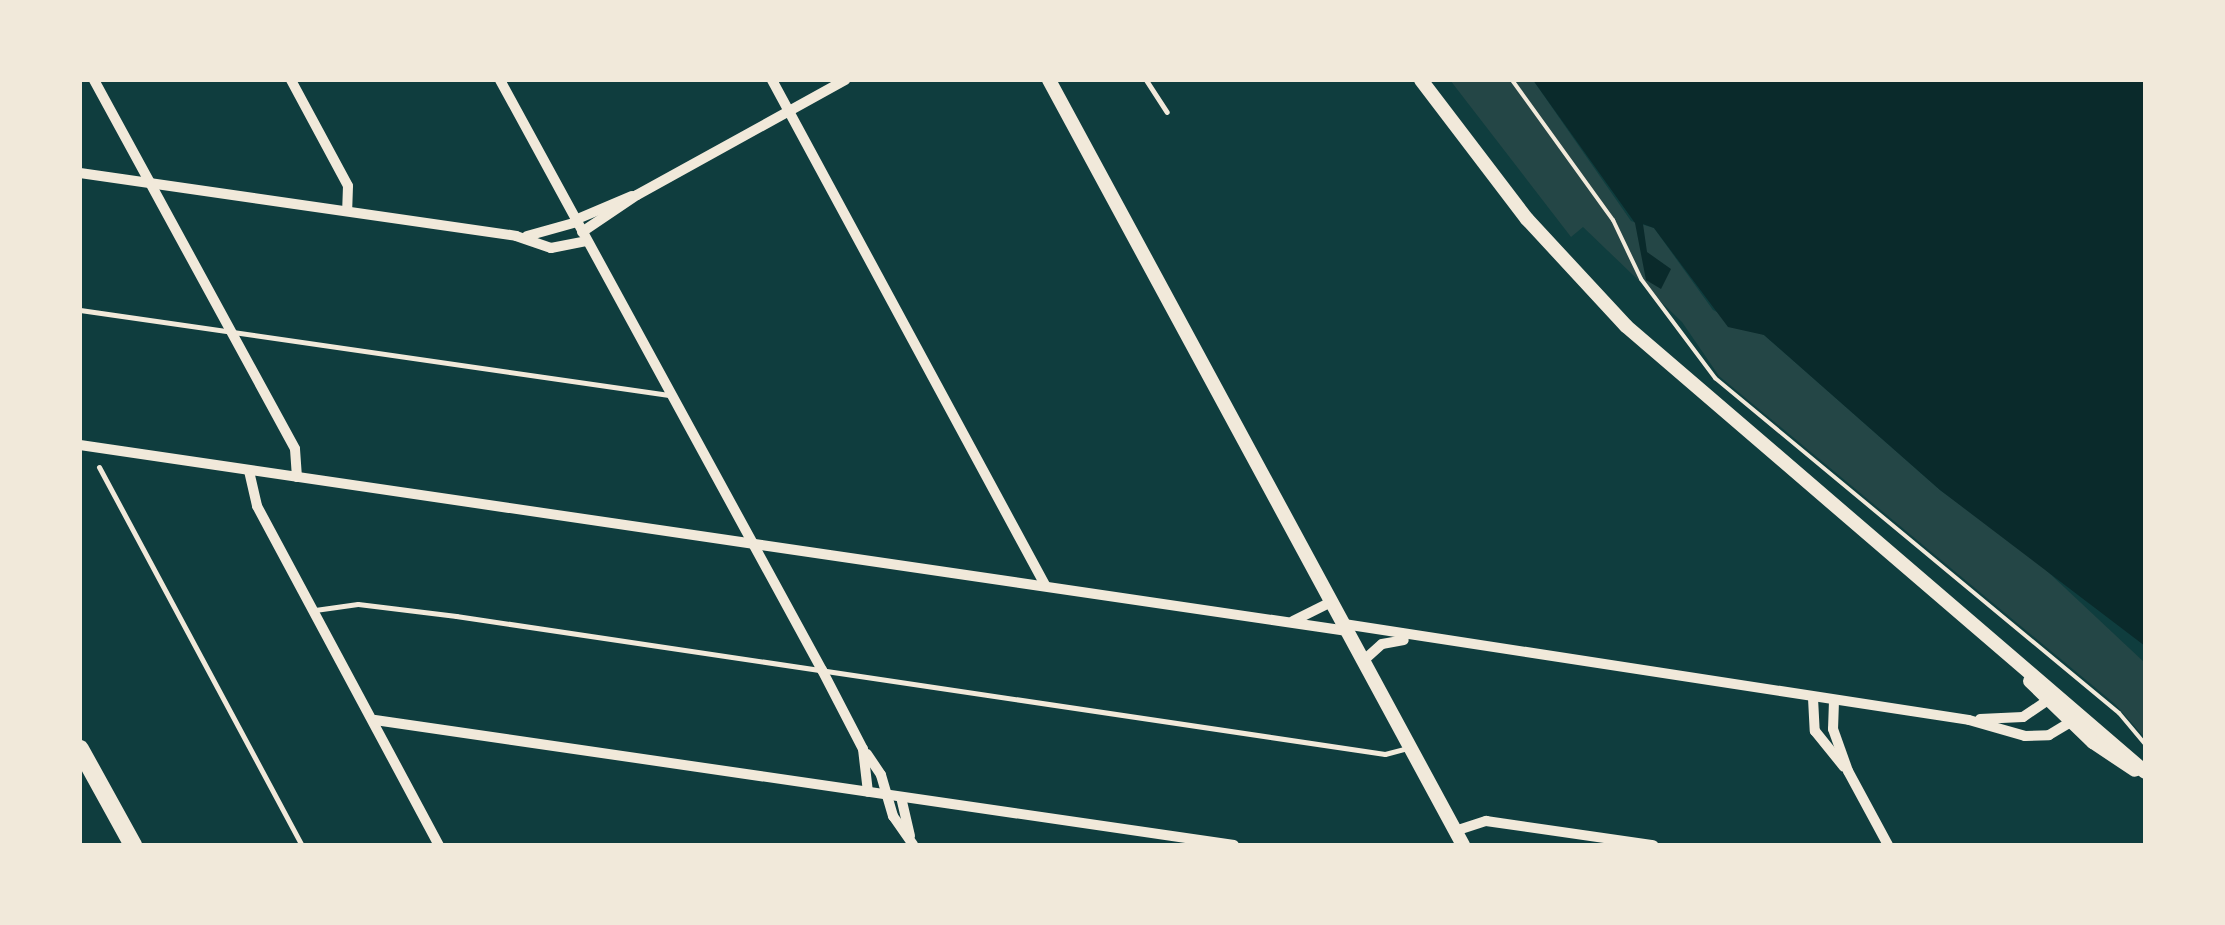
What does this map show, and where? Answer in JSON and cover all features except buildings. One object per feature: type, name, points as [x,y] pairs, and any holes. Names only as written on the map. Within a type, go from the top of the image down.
[{"type":"main road","points":[[80,750],[134,845]]},
{"type":"street","points":[[94,80],[295,448],[297,477]]},
{"type":"street","points":[[291,80],[348,186],[347,211]]},
{"type":"street","points":[[500,80],[822,670],[912,844]]},
{"type":"street","points":[[772,80],[1045,586]]},
{"type":"street","points":[[80,173],[516,236],[551,248],[642,192],[845,80]]},
{"type":"street","points":[[1048,80],[1463,845]]},
{"type":"street","points":[[1421,80],[1526,219],[1626,326],[2017,664],[2069,703],[2145,774]]},
{"type":"street","points":[[516,236],[580,229]]},
{"type":"street","points":[[80,446],[1345,627],[1969,720],[2034,737],[2071,722]]},
{"type":"street","points":[[249,471],[257,506],[439,845]]},
{"type":"street","points":[[1292,622],[1331,602]]},
{"type":"street","points":[[1363,661],[1384,642],[1415,640]]},
{"type":"street","points":[[2017,664],[2071,722],[2145,774]]},
{"type":"street","points":[[1812,698],[1815,730],[1848,771]]},
{"type":"street","points":[[1969,720],[2023,717],[2048,700],[2069,703]]},
{"type":"street","points":[[1834,701],[1832,726],[1848,771],[1888,845]]},
{"type":"street","points":[[2069,703],[2071,722]]},
{"type":"street","points":[[375,720],[1234,845]]},
{"type":"street","points":[[863,749],[868,792]]},
{"type":"street","points":[[901,797],[912,844]]},
{"type":"street","points":[[1455,830],[1486,821],[1652,845]]},
{"type":"lane","points":[[1146,80],[1167,112]]},
{"type":"lane","points":[[80,310],[672,396]]},
{"type":"lane","points":[[99,466],[302,845]]},
{"type":"lane","points":[[314,610],[358,604],[1385,754],[1410,747]]},
{"type":"path","points":[[1512,80],[1612,220],[1641,279],[1715,378],[2119,713],[2145,744]]},
{"type":"shaded area","points":[[1450,80],[1533,80],[1631,221],[1654,228],[1713,310],[1764,335],[1940,490],[2030,555],[2145,663],[2145,738],[2115,704],[1719,376],[1682,322],[1583,227],[1571,237]]},
{"type":"shaded area","points":[[1533,80],[2145,80],[2145,646],[1940,490],[1764,335],[1728,327],[1654,228],[1643,224],[1647,252],[1671,269],[1661,289],[1646,280],[1635,223]]}]
